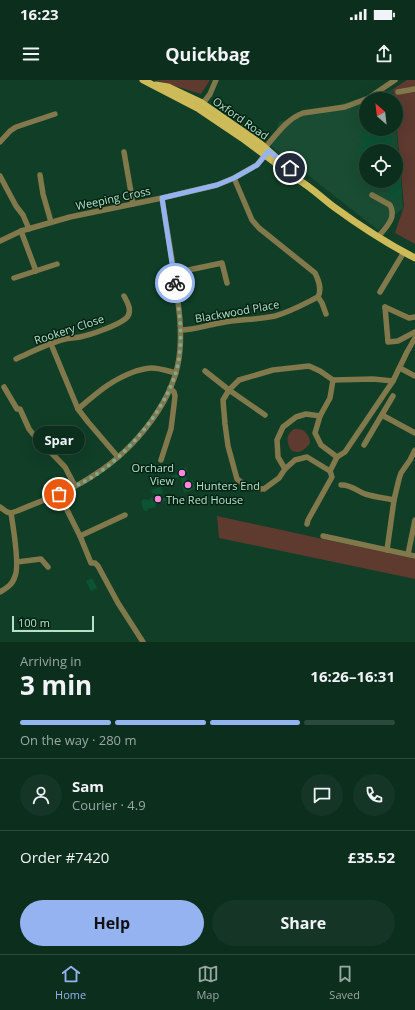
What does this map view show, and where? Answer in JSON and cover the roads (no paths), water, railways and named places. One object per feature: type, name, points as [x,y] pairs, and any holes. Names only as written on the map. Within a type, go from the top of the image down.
[{"type":"main road","name":"Oxford Road","points":[[143,80],[154,85],[168,87],[201,107],[242,138],[300,176],[307,185],[332,205],[378,237],[415,258]]},
{"type":"street","points":[[201,107],[210,94],[216,80]]},
{"type":"street","name":"Weeping Cross","points":[[377,92],[395,80]]},
{"type":"street","points":[[398,92],[415,89]]},
{"type":"street","name":"Weeping Cross","points":[[0,241],[21,231],[70,217],[217,185],[234,178],[257,165],[287,122],[297,115],[345,107],[359,102]]},
{"type":"street","points":[[0,142],[16,127],[55,114]]},
{"type":"street","points":[[124,152],[133,204]]},
{"type":"street","points":[[40,175],[43,194],[52,222]]},
{"type":"street","points":[[0,176],[29,229]]},
{"type":"street","points":[[234,178],[252,220],[259,228],[314,273],[318,278],[320,286],[320,293],[318,297],[326,314]]},
{"type":"street","points":[[372,195],[390,205],[393,213],[389,224],[378,237]]},
{"type":"street","points":[[0,507],[11,513],[59,494],[94,476],[118,457],[134,441],[150,423],[161,406],[176,373],[179,360],[180,330],[174,273],[162,198]]},
{"type":"street","points":[[21,231],[36,271]]},
{"type":"street","points":[[380,292],[404,252]]},
{"type":"street","points":[[174,273],[222,263],[227,283]]},
{"type":"street","points":[[14,278],[57,264]]},
{"type":"street","name":"Rookery Close","points":[[16,359],[51,344],[65,339],[94,333],[125,320],[130,312],[130,308],[124,296]]},
{"type":"street","name":"Blackwood Place","points":[[180,330],[194,329],[219,323],[275,316],[290,311],[318,297]]},
{"type":"street","points":[[415,317],[409,318],[385,306],[388,342],[398,340],[415,332]]},
{"type":"street","points":[[307,524],[332,478],[330,471],[337,457],[345,452],[393,381],[415,338]]},
{"type":"street","points":[[51,344],[78,409],[118,457]]},
{"type":"street","points":[[330,471],[307,457],[295,460],[285,469],[279,478],[264,489],[249,488],[238,479],[228,446],[223,400],[239,380],[273,370],[309,366],[320,371],[333,380],[372,379],[393,381]]},
{"type":"street","points":[[78,409],[107,385],[132,373],[152,368],[176,373]]},
{"type":"street","points":[[400,368],[415,376]]},
{"type":"street","points":[[205,371],[265,415]]},
{"type":"street","points":[[333,380],[330,398],[320,416],[315,433],[321,445],[337,457]]},
{"type":"street","points":[[4,387],[17,409],[20,409],[29,429],[65,467],[75,486]]},
{"type":"street","points":[[161,460],[171,429],[174,405],[175,396],[174,392],[170,388]]},
{"type":"street","points":[[364,445],[393,396]]},
{"type":"street","points":[[285,469],[278,457],[277,440],[283,427],[296,417],[306,414],[320,416]]},
{"type":"street","points":[[382,415],[415,433]]},
{"type":"street","points":[[387,550],[394,500],[401,473],[412,462],[415,450]]},
{"type":"street","points":[[341,485],[346,484],[360,492],[375,497],[394,500]]},
{"type":"street","points":[[59,494],[80,536],[91,563],[95,563],[98,566],[118,603],[143,642]]},
{"type":"street","points":[[0,592],[13,582],[17,572],[11,513]]},
{"type":"street","points":[[80,536],[125,516]]},
{"type":"street","points":[[408,554],[415,520]]},
{"type":"street","points":[[323,536],[415,556]]},
{"type":"street","points":[[17,562],[41,559],[48,567]]},
{"type":"place","name":"Orchard View","points":[[182,473]]},
{"type":"place","name":"Hunters End","points":[[188,485]]},
{"type":"place","name":"Spar","points":[[59,494]]},
{"type":"place","name":"The Red House","points":[[158,499]]}]
